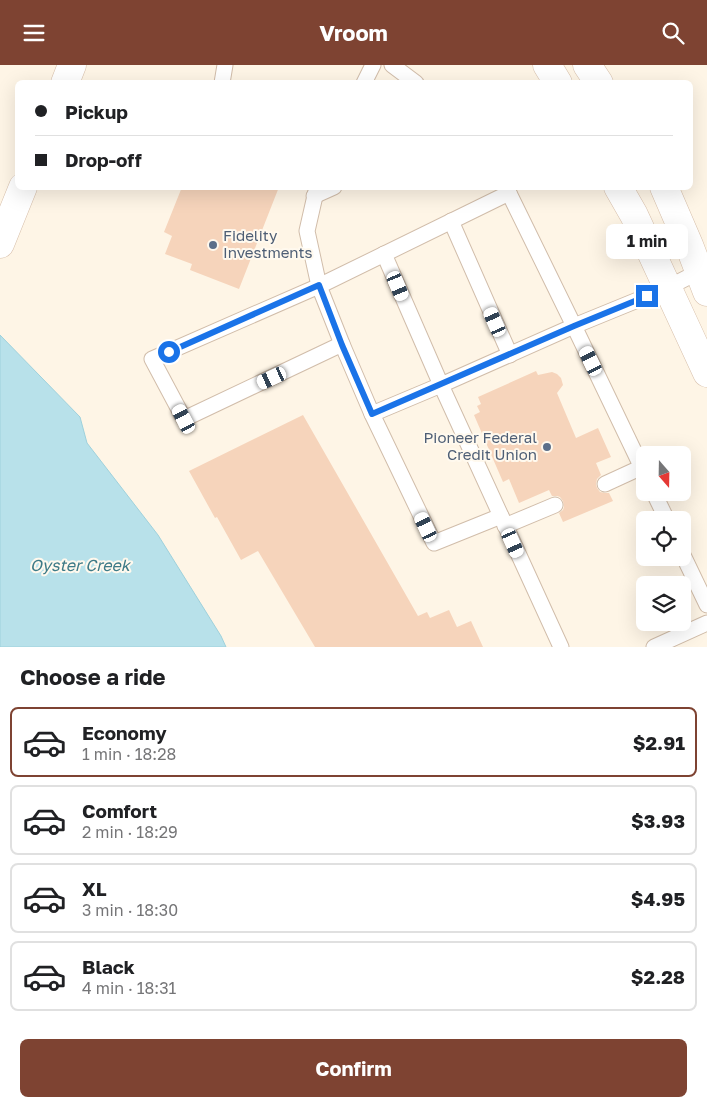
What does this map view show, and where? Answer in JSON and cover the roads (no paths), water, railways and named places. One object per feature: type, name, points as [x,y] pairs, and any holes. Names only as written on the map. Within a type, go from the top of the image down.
[{"type":"street","points":[[66,80],[72,65]]},
{"type":"street","points":[[547,65],[556,80]]},
{"type":"street","points":[[587,65],[597,80]]},
{"type":"street","points":[[0,244],[22,190]]},
{"type":"street","points":[[620,190],[634,215],[707,373]]},
{"type":"street","points":[[665,190],[704,277]]},
{"type":"lane","points":[[222,80],[225,65]]},
{"type":"lane","points":[[366,80],[373,65]]},
{"type":"lane","points":[[392,65],[412,80]]},
{"type":"lane","points":[[342,345],[184,419],[152,359],[319,285],[451,221],[508,190],[636,454]]},
{"type":"lane","points":[[316,192],[307,231],[319,285],[342,345],[372,414],[434,543],[555,505]]},
{"type":"lane","points":[[451,221],[510,355]]},
{"type":"lane","points":[[384,254],[441,385],[561,647]]},
{"type":"lane","points":[[372,414],[574,326],[667,288],[704,277]]},
{"type":"lane","points":[[605,484],[636,474]]},
{"type":"lane","points":[[688,566],[707,605]]},
{"type":"lane","points":[[654,647],[707,623]]},
{"type":"water","name":"Oyster Creek","points":[[0,335],[80,417],[87,443],[158,535],[226,647],[0,647]]},
{"type":"place","name":"Fidelity Investments","points":[[213,245]]},
{"type":"place","name":"Pioneer Federal Credit Union","points":[[547,447]]}]
